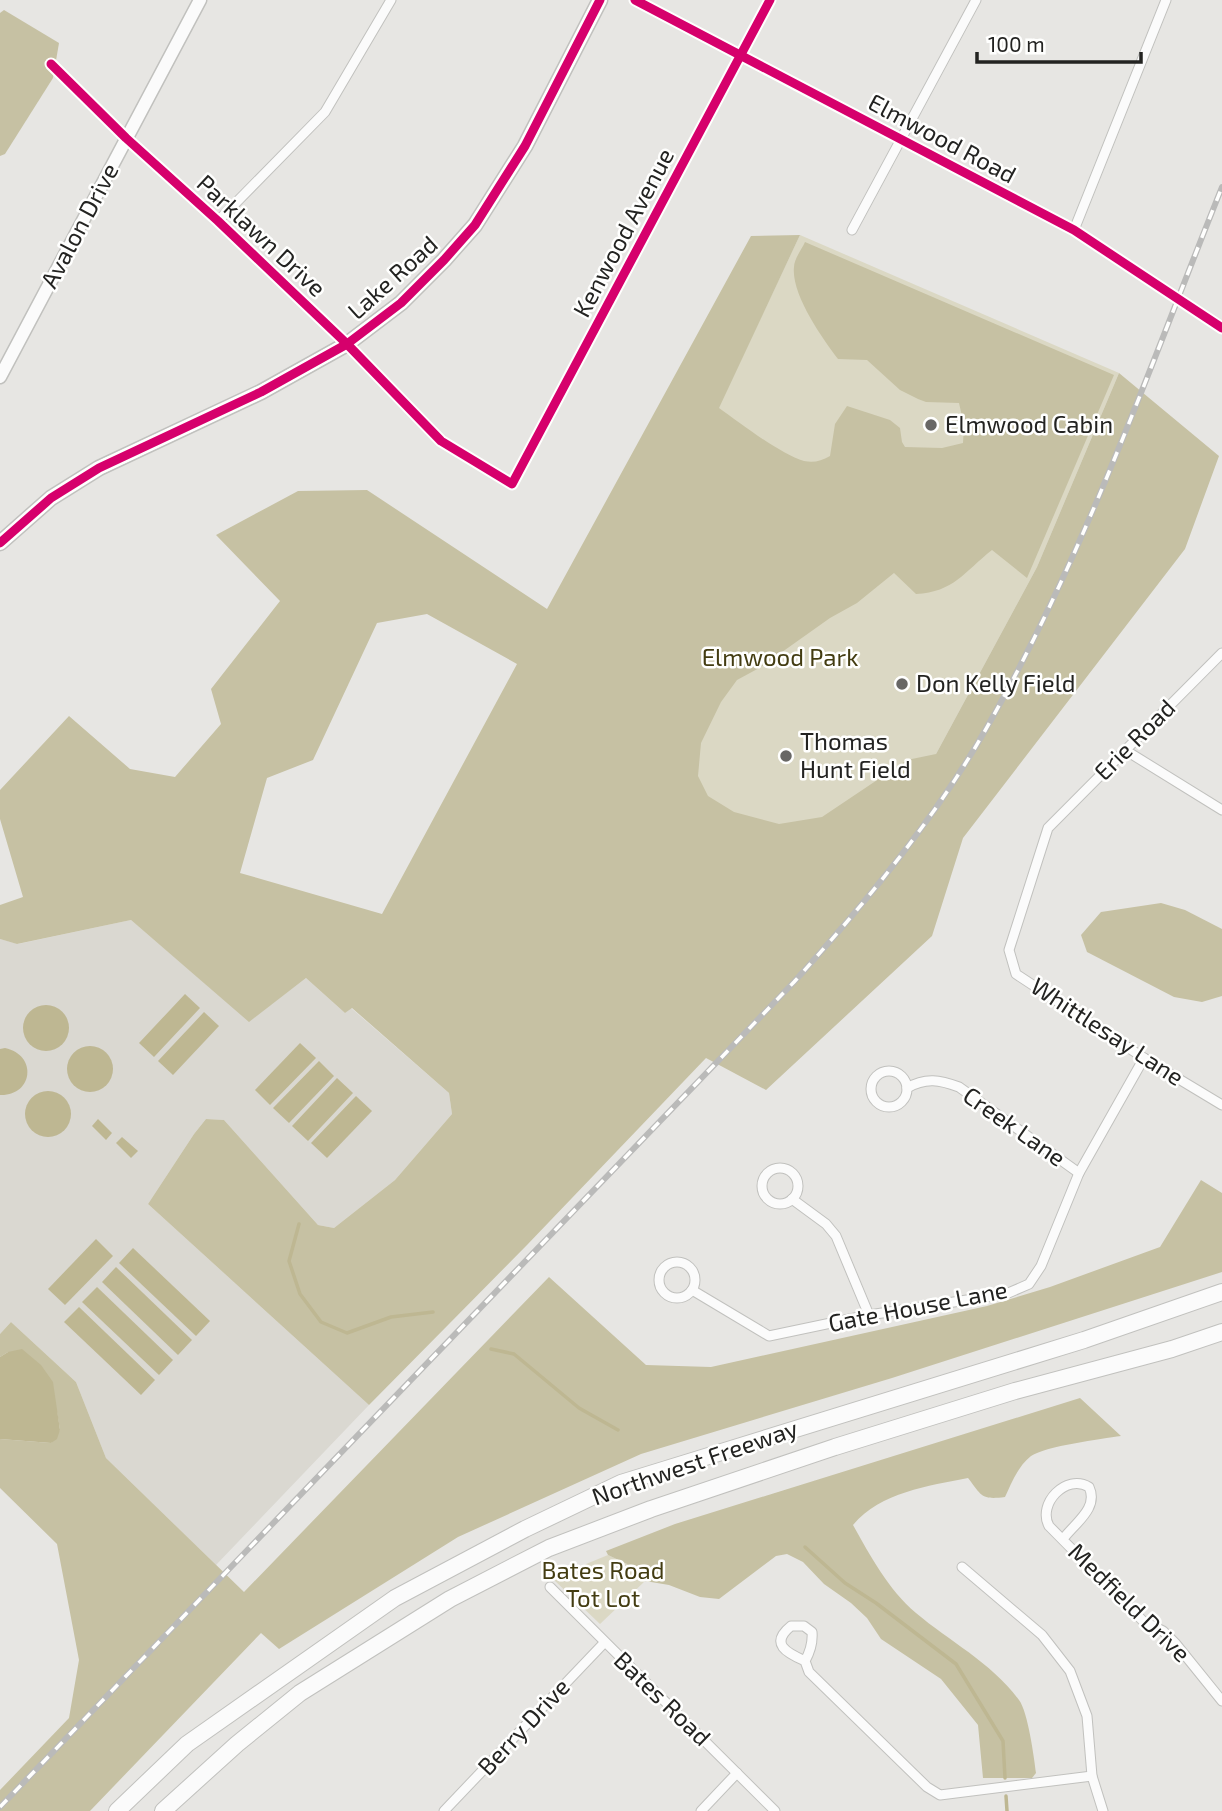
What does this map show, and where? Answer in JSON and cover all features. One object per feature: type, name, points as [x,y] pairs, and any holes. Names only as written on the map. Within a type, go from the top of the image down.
[{"type":"highway","name":"Northwest Freeway","points":[[117,1811],[187,1744],[395,1598],[621,1483],[1084,1340],[1222,1292]]},
{"type":"highway","name":"Northwest Freeway","points":[[163,1811],[237,1744],[300,1693],[450,1599],[548,1548],[651,1509],[835,1447],[1015,1391],[1172,1349],[1222,1332]]},
{"type":"highway","points":[[1172,1349],[1222,1341]]},
{"type":"main road","name":"Lake Road","points":[[0,543],[51,498],[99,468],[261,392],[347,344],[401,303],[444,261],[475,225],[525,145],[600,0]]},
{"type":"street","name":"Avalon Drive","points":[[0,377],[200,0]]},
{"type":"street","points":[[218,221],[325,112],[391,0]]},
{"type":"street","name":"Elmwood Road","points":[[635,0],[1074,230],[1222,328]]},
{"type":"street","name":"Kenwood Avenue","points":[[512,484],[770,0]]},
{"type":"street","points":[[852,230],[976,0]]},
{"type":"street","points":[[1074,230],[1166,0]]},
{"type":"street","name":"Parklawn Drive","points":[[51,64],[126,138],[347,344],[441,441],[512,484]]},
{"type":"street","name":"Erie Road","points":[[1048,828],[1222,653]]},
{"type":"street","points":[[1125,750],[1222,810]]},
{"type":"street","name":"Whittlesay Lane","points":[[1048,828],[1009,950],[1016,974],[1144,1058],[1222,1105]]},
{"type":"street","name":"Gate House Lane","points":[[692,1290],[769,1336],[869,1315],[1006,1294],[1029,1284],[1041,1266],[1079,1172],[1144,1058]]},
{"type":"street","points":[[888,1071],[902,1076],[907,1088],[906,1096],[893,1107],[878,1103],[871,1091],[876,1077],[888,1071]]},
{"type":"street","name":"Creek Lane","points":[[907,1088],[917,1082],[939,1079],[959,1087],[1079,1172]]},
{"type":"street","points":[[779,1168],[793,1173],[798,1185],[792,1199],[784,1203],[768,1200],[762,1188],[766,1174],[779,1168]]},
{"type":"street","points":[[792,1199],[826,1224],[836,1236],[869,1315]]},
{"type":"street","points":[[676,1262],[690,1267],[695,1279],[692,1290],[681,1297],[666,1294],[659,1282],[664,1268],[676,1262]]},
{"type":"street","name":"Medfield Drive","points":[[1063,1539],[1090,1509],[1093,1501],[1089,1487],[1084,1483],[1067,1484],[1046,1508],[1045,1519],[1049,1526],[1143,1621],[1163,1631],[1176,1644],[1222,1701]]},
{"type":"street","points":[[962,1567],[1042,1635],[1070,1671],[1087,1716],[1092,1776],[1103,1811]]},
{"type":"street","name":"Bates Road","points":[[550,1587],[775,1811]]},
{"type":"street","name":"Berry Drive","points":[[444,1811],[604,1643]]},
{"type":"street","points":[[804,1661],[809,1672],[825,1688],[927,1787],[940,1795],[1092,1776]]},
{"type":"street","points":[[701,1811],[737,1773]]},
{"type":"shaded area","points":[[4,10],[59,43],[53,78],[5,154],[0,156],[0,13]]},
{"type":"shaded area","points":[[800,235],[719,408],[760,438],[804,461],[811,462],[830,456],[835,424],[847,406],[890,420],[900,428],[905,447],[942,448],[963,443],[964,425],[959,403],[926,402],[900,390],[867,360],[838,359],[809,315],[797,290],[794,264],[805,242],[1114,375],[1027,578],[992,550],[958,580],[929,592],[916,594],[894,573],[857,603],[737,680],[721,702],[701,743],[698,776],[708,796],[734,812],[779,824],[822,817],[907,760],[936,754],[1037,567],[1119,373],[1219,456],[1185,549],[963,838],[932,936],[766,1090],[706,1058],[369,1405],[148,1204],[206,1119],[224,1120],[318,1225],[334,1228],[395,1180],[452,1114],[449,1093],[352,1008],[345,1013],[306,978],[249,1022],[131,920],[17,944],[0,939],[0,905],[23,897],[0,819],[0,790],[69,716],[130,769],[175,777],[221,724],[211,689],[280,601],[216,535],[298,491],[367,490],[547,609],[751,236]],"holes":[[[427,614],[517,664],[382,914],[240,873],[267,778],[313,760],[377,623]]]},
{"type":"shaded area","points":[[1161,903],[1185,910],[1222,929],[1222,996],[1202,1002],[1174,997],[1087,952],[1081,935],[1101,912]]},
{"type":"shaded area","points":[[131,920],[249,1021],[306,978],[345,1013],[351,1008],[449,1093],[452,1114],[395,1180],[334,1228],[318,1225],[224,1120],[206,1119],[148,1204],[369,1405],[216,1565],[106,1458],[76,1382],[11,1322],[0,1334],[0,939],[18,944]]},
{"type":"shaded area","points":[[185,994],[200,1008],[154,1057],[139,1043]]},
{"type":"shaded area","points":[[46,1005],[55,1006],[62,1012],[68,1019],[68,1037],[62,1044],[55,1050],[46,1051],[37,1050],[30,1044],[24,1037],[23,1028],[24,1019],[30,1012],[37,1006]]},
{"type":"shaded area","points":[[204,1012],[219,1026],[173,1075],[158,1061]]},
{"type":"shaded area","points":[[300,1043],[316,1058],[270,1105],[255,1090]]},
{"type":"shaded area","points":[[90,1046],[99,1047],[106,1053],[112,1060],[112,1078],[106,1085],[99,1091],[90,1092],[81,1091],[74,1085],[68,1078],[67,1069],[68,1060],[74,1053],[81,1047]]},
{"type":"shaded area","points":[[5,1048],[23,1058],[27,1074],[19,1089],[11,1094],[0,1095],[0,1049]]},
{"type":"shaded area","points":[[319,1061],[334,1076],[289,1123],[273,1108]]},
{"type":"shaded area","points":[[337,1078],[353,1093],[308,1141],[292,1126]]},
{"type":"shaded area","points":[[48,1091],[64,1098],[71,1114],[64,1130],[48,1137],[32,1130],[25,1114],[32,1098]]},
{"type":"shaded area","points":[[356,1096],[372,1111],[327,1158],[311,1143]]},
{"type":"shaded area","points":[[98,1119],[112,1133],[106,1140],[92,1126]]},
{"type":"shaded area","points":[[122,1137],[138,1151],[131,1158],[116,1143]]},
{"type":"shaded area","points":[[1201,1180],[1222,1193],[1222,1272],[892,1378],[641,1454],[458,1537],[279,1649],[261,1633],[90,1811],[0,1811],[0,1790],[69,1718],[79,1660],[57,1544],[0,1488],[0,1439],[51,1443],[60,1430],[57,1412],[8,1352],[0,1357],[0,1334],[11,1322],[76,1382],[106,1458],[244,1592],[549,1277],[646,1365],[711,1367],[987,1306],[1050,1287],[1160,1247]]},
{"type":"shaded area","points":[[96,1239],[113,1256],[65,1305],[48,1289]]},
{"type":"shaded area","points":[[133,1248],[210,1321],[196,1336],[119,1263]]},
{"type":"shaded area","points":[[116,1267],[192,1340],[178,1355],[102,1282]]},
{"type":"shaded area","points":[[97,1287],[173,1360],[159,1375],[82,1302]]},
{"type":"shaded area","points":[[79,1307],[155,1380],[141,1395],[64,1322]]},
{"type":"shaded area","points":[[22,1349],[41,1365],[53,1382],[60,1430],[57,1439],[51,1443],[0,1439],[0,1357]]},
{"type":"shaded area","points":[[1080,1398],[1121,1436],[1038,1452],[1026,1460],[1005,1497],[986,1497],[968,1478],[921,1488],[891,1498],[864,1514],[853,1525],[881,1572],[906,1604],[996,1675],[1019,1700],[1032,1746],[1036,1773],[1032,1778],[983,1778],[978,1725],[941,1679],[881,1639],[867,1618],[824,1584],[803,1562],[787,1554],[776,1556],[719,1599],[700,1597],[669,1585],[645,1581],[627,1564],[608,1555],[606,1551],[675,1524]]},
{"type":"green space","name":"Elmwood Park","points":[[800,235],[1119,373],[1037,567],[936,754],[794,954],[630,768],[718,408]]},
{"type":"green space","name":"Bates Road Tot Lot","points":[[608,1555],[627,1564],[645,1581],[600,1624],[552,1578]]},
{"type":"waterway","points":[[299,1224],[289,1261],[300,1294],[321,1322],[347,1333],[391,1317],[433,1312]]},
{"type":"waterway","points":[[491,1349],[514,1354],[579,1408],[618,1430]]},
{"type":"waterway","points":[[805,1547],[845,1583],[876,1603],[956,1664],[1003,1741],[1005,1778]]},
{"type":"waterway","points":[[1006,1796],[1007,1811]]},
{"type":"railway","points":[[0,1807],[794,982],[925,824],[991,720],[1057,591],[1115,457],[1222,187]]},
{"type":"cycle path","points":[[0,543],[51,498],[99,468],[261,392],[347,344],[401,303],[475,225],[525,146],[600,0]]},
{"type":"cycle path","points":[[635,0],[1074,230],[1222,328]]},
{"type":"cycle path","points":[[51,64],[126,138],[347,344],[441,441],[512,484],[770,0]]},
{"type":"place","name":"Elmwood Cabin","points":[[931,425]]},
{"type":"place","name":"Don Kelly Field","points":[[902,684]]},
{"type":"place","name":"Thomas Hunt Field","points":[[786,756]]}]
